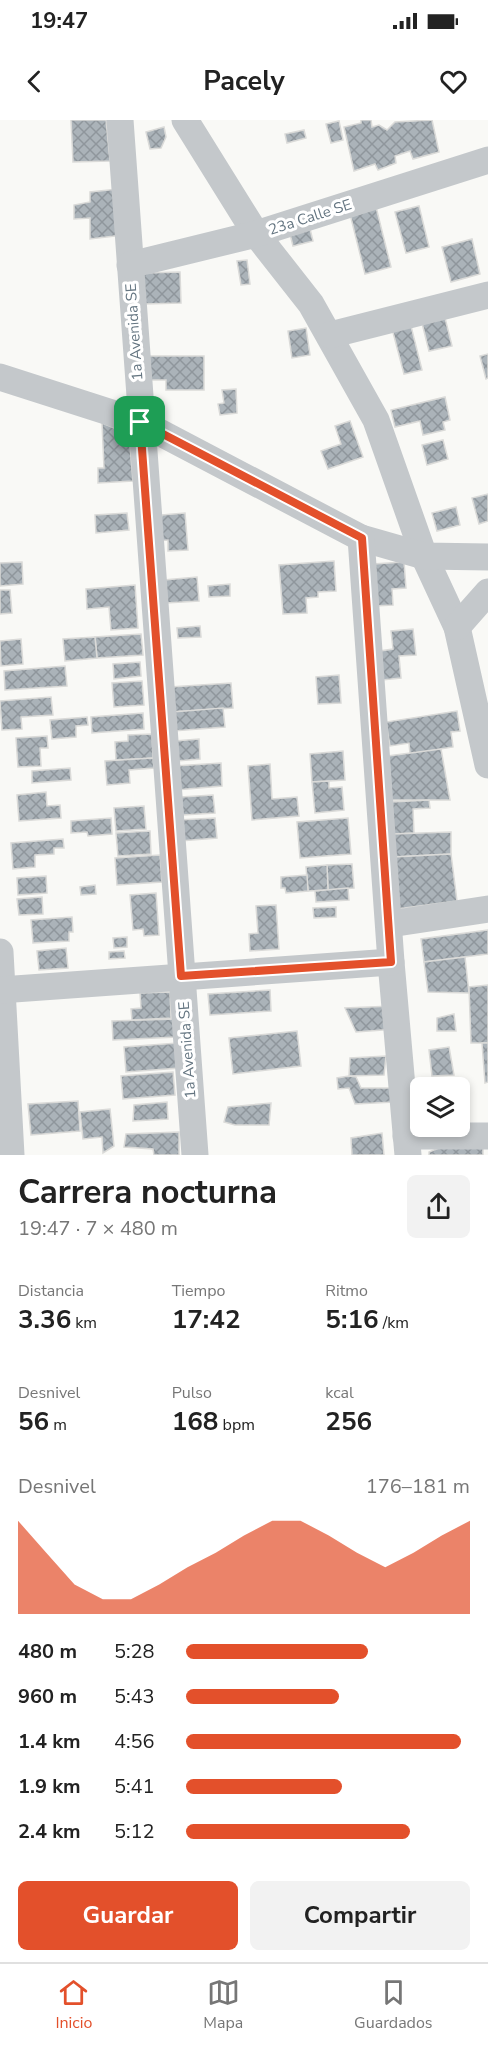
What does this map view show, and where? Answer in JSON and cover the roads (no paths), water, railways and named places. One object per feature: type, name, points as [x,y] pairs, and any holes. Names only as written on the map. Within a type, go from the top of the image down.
[{"type":"street","name":"1a Avenida SE","points":[[120,120],[140,422],[195,1155]]},
{"type":"street","points":[[185,120],[256,234],[311,304],[376,420],[424,556],[457,627],[488,765]]},
{"type":"street","name":"23a Calle SE","points":[[130,265],[256,234],[487,165]]},
{"type":"street","points":[[330,335],[488,295]]},
{"type":"street","points":[[0,377],[140,422],[362,538],[424,556],[488,557]]},
{"type":"street","points":[[362,538],[391,962],[407,1145],[488,1136]]},
{"type":"street","points":[[457,627],[488,592]]},
{"type":"street","points":[[390,924],[488,909]]},
{"type":"street","points":[[0,952],[11,1155]]},
{"type":"street","points":[[1,990],[391,962]]}]
